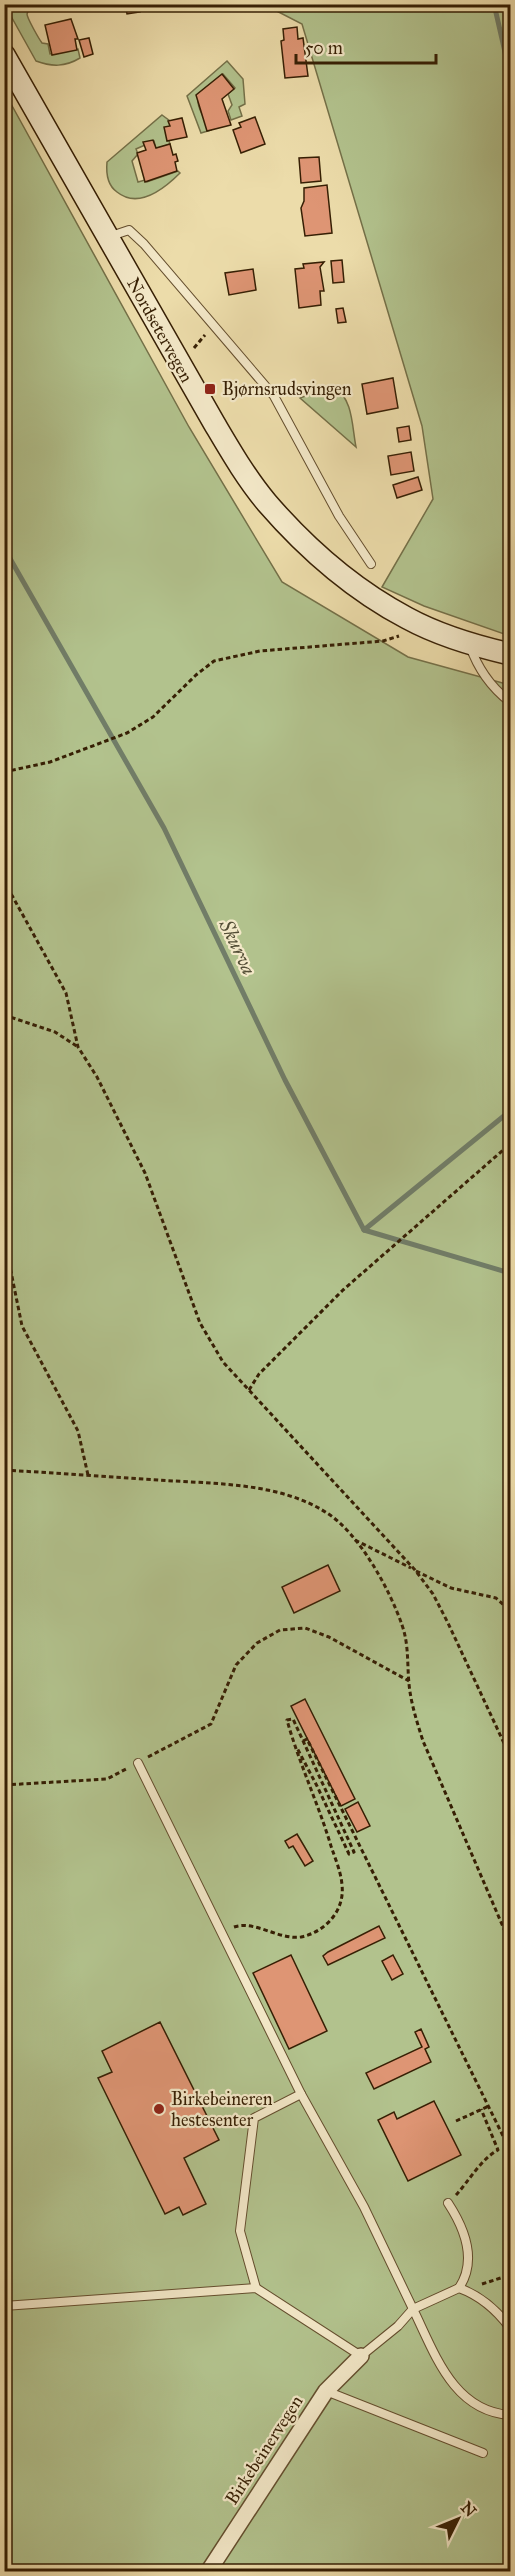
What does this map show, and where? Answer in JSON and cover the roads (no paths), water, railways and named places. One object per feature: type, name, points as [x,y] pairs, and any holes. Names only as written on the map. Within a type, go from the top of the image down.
[{"type":"main road","name":"Nordsetervegen","points":[[4,55],[181,366],[242,468],[266,501],[295,532],[347,579],[408,619],[470,644],[510,654]]},
{"type":"street","name":"Birkebeinervegen","points":[[208,2571],[326,2391],[361,2356]]},
{"type":"lane","points":[[108,237],[129,230],[144,244],[274,396],[339,516],[371,564]]},
{"type":"lane","points":[[470,644],[476,662],[497,692],[510,702]]},
{"type":"lane","points":[[138,1763],[301,2094],[364,2207],[442,2370],[465,2399],[493,2414],[510,2415]]},
{"type":"lane","points":[[256,2288],[240,2231],[254,2118],[301,2094]]},
{"type":"lane","points":[[4,2306],[256,2288],[361,2356],[398,2326],[413,2309],[459,2288],[466,2277],[469,2261],[465,2239],[456,2215],[448,2203]]},
{"type":"lane","points":[[459,2288],[476,2294],[497,2311],[510,2328]]},
{"type":"lane","points":[[326,2391],[483,2453]]},
{"type":"waterway","points":[[494,4],[510,74]]},
{"type":"waterway","name":"Skurva","points":[[4,548],[164,828],[285,1080],[364,1230],[510,1273]]},
{"type":"waterway","points":[[364,1230],[510,1111]]},
{"type":"place","name":"Bjørnsrudsvingen","points":[[210,389]]},
{"type":"place","name":"Birkebeineren hestesenter","points":[[159,2109]]}]
